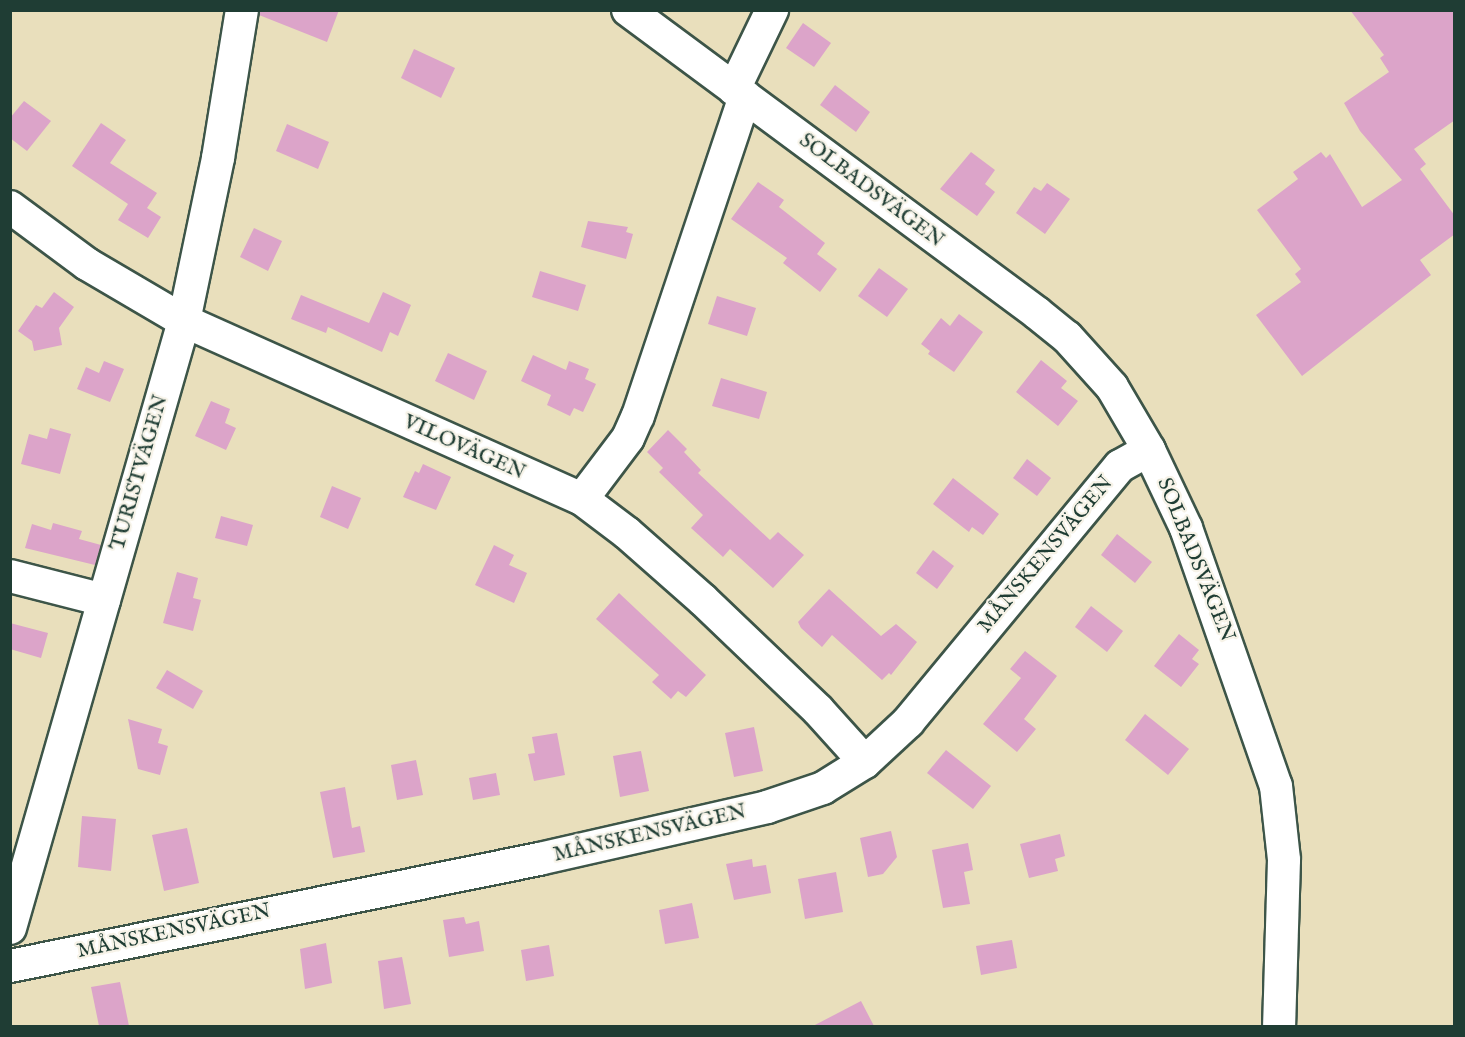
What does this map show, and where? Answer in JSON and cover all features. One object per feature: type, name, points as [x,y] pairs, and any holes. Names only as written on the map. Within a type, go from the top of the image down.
[{"type":"street","name":"TURISTVÄGEN","points":[[10,928],[184,321],[218,158],[242,10]]},
{"type":"street","name":"SOLBADSVÄGEN","points":[[628,10],[1067,337],[1112,387],[1149,450],[1186,528],[1276,786],[1284,860],[1279,1026]]},
{"type":"street","points":[[582,499],[628,438],[638,417],[740,93],[772,10]]},
{"type":"street","name":"VILOVÄGEN","points":[[10,207],[87,264],[184,321],[582,499],[627,533],[703,600],[818,710],[865,762]]},
{"type":"street","name":"MÅNSKENSVÄGEN","points":[[10,966],[538,859],[767,807],[824,788],[865,762],[908,722],[1120,466],[1149,450]]},
{"type":"street","points":[[10,576],[104,600]]},
{"type":"building","points":[[260,10],[339,10],[327,42],[259,15]]},
{"type":"building","points":[[1350,10],[1455,10],[1455,120],[1414,149],[1426,164],[1420,169],[1455,216],[1455,234],[1420,260],[1431,275],[1302,376],[1256,315],[1301,282],[1295,274],[1301,269],[1257,210],[1298,179],[1293,172],[1321,152],[1326,158],[1330,154],[1362,207],[1402,180],[1360,131],[1344,103],[1389,72],[1380,58],[1384,55]]},
{"type":"building","points":[[803,23],[831,43],[814,67],[786,48]]},
{"type":"building","points":[[414,49],[455,68],[441,98],[401,78]]},
{"type":"building","points":[[835,85],[870,112],[856,132],[820,105]]},
{"type":"building","points":[[24,101],[51,121],[27,151],[10,138],[10,118]]},
{"type":"building","points":[[101,123],[126,140],[110,163],[157,193],[147,208],[161,217],[148,238],[118,220],[128,204],[72,166]]},
{"type":"building","points":[[287,124],[329,142],[318,169],[276,151]]},
{"type":"building","points":[[971,152],[995,170],[985,184],[995,192],[977,216],[940,189]]},
{"type":"building","points":[[758,182],[784,200],[779,207],[825,243],[817,254],[837,269],[820,292],[783,263],[787,258],[731,219]]},
{"type":"building","points":[[1047,183],[1070,199],[1045,234],[1016,213],[1034,187],[1041,191]]},
{"type":"building","points":[[588,221],[628,227],[626,232],[633,234],[626,259],[581,247]]},
{"type":"building","points":[[254,228],[282,241],[268,271],[240,257]]},
{"type":"building","points":[[879,268],[908,289],[887,317],[858,296]]},
{"type":"building","points":[[540,271],[586,285],[578,311],[532,297]]},
{"type":"building","points":[[54,292],[74,307],[59,328],[62,345],[34,351],[32,341],[18,331],[36,305],[42,308]]},
{"type":"building","points":[[383,292],[411,305],[398,336],[390,332],[382,352],[328,327],[326,333],[291,319],[301,295],[369,323]]},
{"type":"building","points":[[717,296],[756,308],[747,336],[708,324]]},
{"type":"building","points":[[959,314],[983,332],[954,372],[928,354],[930,351],[921,344],[941,318],[950,326]]},
{"type":"building","points":[[448,353],[487,371],[474,400],[435,381]]},
{"type":"building","points":[[533,355],[566,370],[569,361],[589,369],[585,379],[596,384],[583,412],[574,408],[570,416],[547,405],[551,395],[521,381]]},
{"type":"building","points":[[1041,360],[1067,381],[1061,388],[1078,401],[1058,426],[1016,392]]},
{"type":"building","points":[[104,361],[124,369],[110,402],[77,389],[86,367],[99,373]]},
{"type":"building","points":[[721,378],[767,392],[759,419],[712,406]]},
{"type":"building","points":[[211,401],[230,409],[225,423],[236,428],[226,450],[195,436]]},
{"type":"building","points":[[50,428],[71,434],[60,474],[21,464],[29,434],[47,439]]},
{"type":"building","points":[[668,430],[687,449],[684,452],[701,470],[698,473],[770,540],[778,532],[804,555],[773,588],[730,549],[723,557],[691,528],[703,515],[659,472],[663,468],[647,452]]},
{"type":"building","points":[[1027,459],[1051,478],[1037,496],[1013,478]]},
{"type":"building","points":[[423,464],[451,477],[436,510],[403,497],[415,471],[419,473]]},
{"type":"building","points":[[953,478],[999,514],[983,535],[972,527],[969,532],[933,504]]},
{"type":"building","points":[[332,486],[361,498],[348,529],[320,517]]},
{"type":"building","points":[[221,516],[253,525],[247,546],[215,538]]},
{"type":"building","points":[[53,523],[82,531],[79,539],[101,545],[95,565],[25,548],[32,524],[51,530]]},
{"type":"building","points":[[1117,534],[1152,562],[1135,583],[1101,555]]},
{"type":"building","points":[[494,545],[514,555],[509,565],[527,573],[514,603],[475,585]]},
{"type":"building","points":[[933,550],[954,566],[937,589],[916,573]]},
{"type":"building","points":[[177,572],[198,578],[193,598],[201,600],[193,631],[163,623]]},
{"type":"building","points":[[829,589],[881,636],[896,624],[917,642],[891,675],[889,673],[882,680],[832,635],[822,647],[801,628],[798,622]]},
{"type":"building","points":[[619,593],[706,675],[686,697],[678,691],[671,699],[652,682],[659,675],[596,619]]},
{"type":"building","points":[[1091,606],[1123,631],[1107,652],[1075,627]]},
{"type":"building","points":[[10,623],[48,633],[41,658],[10,649]]},
{"type":"building","points":[[1179,634],[1199,650],[1192,659],[1199,664],[1181,687],[1154,666]]},
{"type":"building","points":[[1025,651],[1057,676],[1024,719],[1036,729],[1017,752],[983,724],[1021,678],[1010,669]]},
{"type":"building","points":[[167,670],[203,691],[193,709],[156,688]]},
{"type":"building","points":[[1145,714],[1189,749],[1168,775],[1125,740]]},
{"type":"building","points":[[128,719],[162,729],[158,743],[168,746],[160,775],[138,769]]},
{"type":"building","points":[[754,727],[763,771],[734,777],[725,733]]},
{"type":"building","points":[[557,733],[565,775],[534,781],[528,754],[535,753],[532,737]]},
{"type":"building","points":[[946,750],[991,786],[973,809],[927,773]]},
{"type":"building","points":[[641,751],[649,791],[620,797],[613,756]]},
{"type":"building","points":[[416,760],[423,795],[397,800],[391,765]]},
{"type":"building","points":[[496,773],[500,795],[473,800],[469,778]]},
{"type":"building","points":[[345,787],[352,828],[360,826],[365,852],[333,858],[320,792]]},
{"type":"building","points":[[82,816],[116,819],[111,871],[78,867]]},
{"type":"building","points":[[187,828],[199,883],[164,891],[152,835]]},
{"type":"building","points":[[891,831],[897,857],[883,874],[868,877],[860,838]]},
{"type":"building","points":[[1060,834],[1065,856],[1055,859],[1058,871],[1029,878],[1020,844]]},
{"type":"building","points":[[968,843],[973,870],[964,872],[970,904],[943,908],[932,850]]},
{"type":"building","points":[[752,859],[753,867],[766,865],[771,893],[734,900],[726,864]]},
{"type":"building","points":[[836,872],[843,912],[805,919],[798,879]]},
{"type":"building","points":[[692,903],[699,938],[665,944],[659,910]]},
{"type":"building","points":[[464,917],[466,924],[479,921],[484,951],[449,957],[443,920]]},
{"type":"building","points":[[1012,940],[1017,968],[981,975],[976,946]]},
{"type":"building","points":[[326,943],[332,983],[305,989],[300,949]]},
{"type":"building","points":[[549,945],[554,976],[526,981],[521,950]]},
{"type":"building","points":[[402,957],[411,1004],[384,1009],[378,961]]},
{"type":"building","points":[[120,982],[129,1026],[99,1026],[91,987]]},
{"type":"building","points":[[861,1001],[874,1026],[813,1026]]}]
